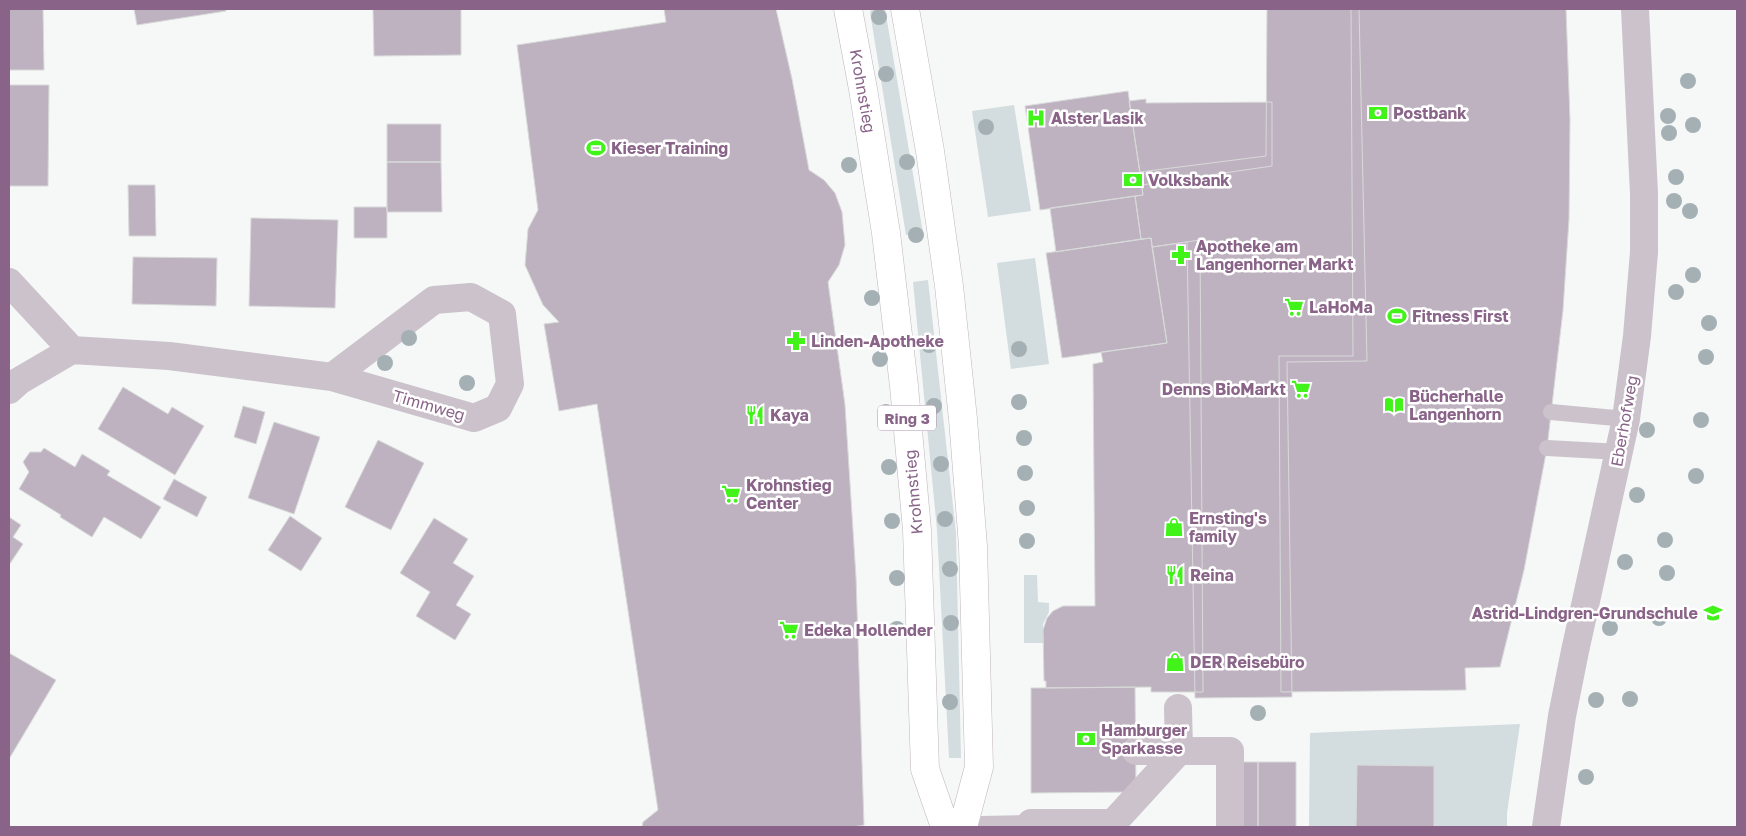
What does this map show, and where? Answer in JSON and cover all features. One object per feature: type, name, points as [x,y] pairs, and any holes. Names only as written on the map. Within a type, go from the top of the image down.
[{"type":"main road","name":"Krohnstieg","points":[[848,9],[886,233],[904,386],[917,530],[925,769],[945,827]]},
{"type":"main road","points":[[905,9],[930,151],[948,286],[963,419],[973,546],[979,767],[963,827]]},
{"type":"street","name":"Eberhofweg","points":[[1546,827],[1562,716],[1574,651],[1620,452],[1630,396],[1644,252],[1643,184],[1635,9]]},
{"type":"street","points":[[9,282],[72,350],[18,381],[9,390]]},
{"type":"street","name":"Timmweg","points":[[72,350],[169,356],[332,377],[474,418],[498,408],[510,384],[502,314],[471,297],[434,300],[332,377]]},
{"type":"street","points":[[1031,823],[1114,825],[1179,751],[1178,708]]},
{"type":"street","points":[[1136,751],[1230,751],[1230,827]]},
{"type":"lane","points":[[1551,412],[1626,419]]},
{"type":"lane","points":[[1547,448],[1620,452]]},
{"type":"lane","points":[[978,827],[981,824],[1031,823]]},
{"type":"shaded area","points":[[872,9],[885,9],[923,233],[906,235],[870,12]]},
{"type":"shaded area","points":[[1014,105],[1031,211],[988,217],[972,111]]},
{"type":"shaded area","points":[[1035,258],[1049,364],[1011,369],[997,263]]},
{"type":"shaded area","points":[[928,280],[956,533],[961,758],[949,758],[937,530],[913,282]]},
{"type":"shaded area","points":[[1024,575],[1037,575],[1038,602],[1049,603],[1049,612],[1043,624],[1043,643],[1024,643]]},
{"type":"shaded area","points":[[1520,724],[1507,813],[1507,827],[1309,827],[1310,733]]},
{"type":"building","points":[[9,9],[43,9],[44,70],[9,70]]},
{"type":"building","points":[[134,9],[226,9],[226,11],[137,25]]},
{"type":"building","points":[[373,9],[461,9],[461,55],[374,56]]},
{"type":"building","name":"Krohnstieg Center","points":[[664,9],[776,9],[792,79],[809,170],[824,180],[835,193],[842,212],[845,245],[839,265],[828,282],[845,405],[856,577],[864,825],[853,827],[642,827],[643,822],[658,810],[597,404],[559,411],[544,324],[559,322],[543,305],[525,265],[528,229],[538,210],[517,45],[666,22]]},
{"type":"building","points":[[1267,9],[1359,9],[1367,361],[1287,362],[1292,697],[1195,698],[1187,242],[1152,247],[1151,238],[1141,239],[1135,196],[1143,195],[1140,172],[1266,156]]},
{"type":"building","points":[[1351,9],[1566,9],[1570,120],[1569,219],[1563,310],[1547,448],[1524,570],[1500,667],[1465,668],[1466,690],[1281,692],[1279,356],[1353,356]]},
{"type":"building","points":[[9,85],[49,85],[48,186],[9,186]]},
{"type":"building","points":[[1128,91],[1143,195],[1040,210],[1025,106]]},
{"type":"building","points":[[1146,99],[1146,103],[1272,102],[1272,166],[1142,185],[1129,101]]},
{"type":"building","points":[[387,124],[441,124],[441,162],[387,162]]},
{"type":"building","points":[[387,162],[441,162],[442,212],[387,212]]},
{"type":"building","points":[[128,185],[155,185],[156,236],[129,236]]},
{"type":"building","points":[[1135,196],[1141,239],[1056,252],[1050,208]]},
{"type":"building","points":[[354,207],[387,207],[387,238],[354,238]]},
{"type":"building","points":[[251,218],[338,220],[335,308],[249,306]]},
{"type":"building","points":[[1151,238],[1167,343],[1062,358],[1046,253]]},
{"type":"building","points":[[1200,240],[1203,692],[1151,692],[1151,687],[1046,688],[1046,681],[1044,681],[1043,630],[1047,618],[1053,611],[1063,606],[1095,606],[1093,364],[1103,362],[1101,352],[1167,343],[1152,247]]},
{"type":"building","points":[[133,257],[217,258],[216,306],[132,304]]},
{"type":"building","points":[[123,387],[168,414],[172,407],[204,426],[175,475],[98,429]]},
{"type":"building","points":[[243,406],[265,412],[256,444],[234,437]]},
{"type":"building","points":[[274,422],[320,437],[294,514],[248,498]]},
{"type":"building","points":[[378,440],[424,463],[391,530],[345,507]]},
{"type":"building","points":[[44,448],[75,467],[82,454],[110,471],[107,475],[161,507],[141,539],[104,517],[92,537],[19,489],[29,472],[23,462],[30,452],[41,452]]},
{"type":"building","points":[[174,479],[207,497],[197,517],[163,499]]},
{"type":"building","points":[[290,516],[322,538],[301,571],[268,550]]},
{"type":"building","points":[[9,517],[21,525],[13,537],[23,544],[9,565]]},
{"type":"building","points":[[434,518],[468,539],[453,563],[474,576],[456,605],[471,614],[455,640],[416,616],[430,592],[400,573]]},
{"type":"building","points":[[9,653],[56,680],[9,759]]},
{"type":"building","points":[[1135,687],[1136,792],[1031,793],[1031,688]]},
{"type":"building","points":[[1242,762],[1258,762],[1258,827],[1243,827]]},
{"type":"building","points":[[1258,762],[1296,762],[1296,827],[1258,827]]},
{"type":"building","points":[[1357,765],[1434,766],[1434,827],[1356,827]]},
{"type":"place","name":"Postbank","points":[[1378,113]]},
{"type":"place","name":"Alster Lasik","points":[[1036,118]]},
{"type":"place","name":"Kieser Training","points":[[596,148]]},
{"type":"place","name":"Volksbank","points":[[1133,180]]},
{"type":"place","name":"Apotheke am Langenhorner Markt","points":[[1181,255]]},
{"type":"place","name":"LaHoMa","points":[[1294,307]]},
{"type":"place","name":"Fitness First","points":[[1397,316]]},
{"type":"place","name":"Linden-Apotheke","points":[[796,341]]},
{"type":"place","name":"Denns BioMarkt","points":[[1301,389]]},
{"type":"place","name":"Bücherhalle Langenhorn","points":[[1394,405]]},
{"type":"place","name":"Kaya","points":[[755,415]]},
{"type":"place","name":"Krohnstieg Center","points":[[731,494]]},
{"type":"place","name":"Ernsting's family","points":[[1174,527]]},
{"type":"place","name":"Reina","points":[[1175,575]]},
{"type":"place","name":"Astrid-Lindgren-Grundschule","points":[[1713,613]]},
{"type":"place","name":"Edeka Hollender","points":[[789,630]]},
{"type":"place","name":"DER Reisebüro","points":[[1175,662]]},
{"type":"place","name":"Hamburger Sparkasse","points":[[1086,739]]}]
